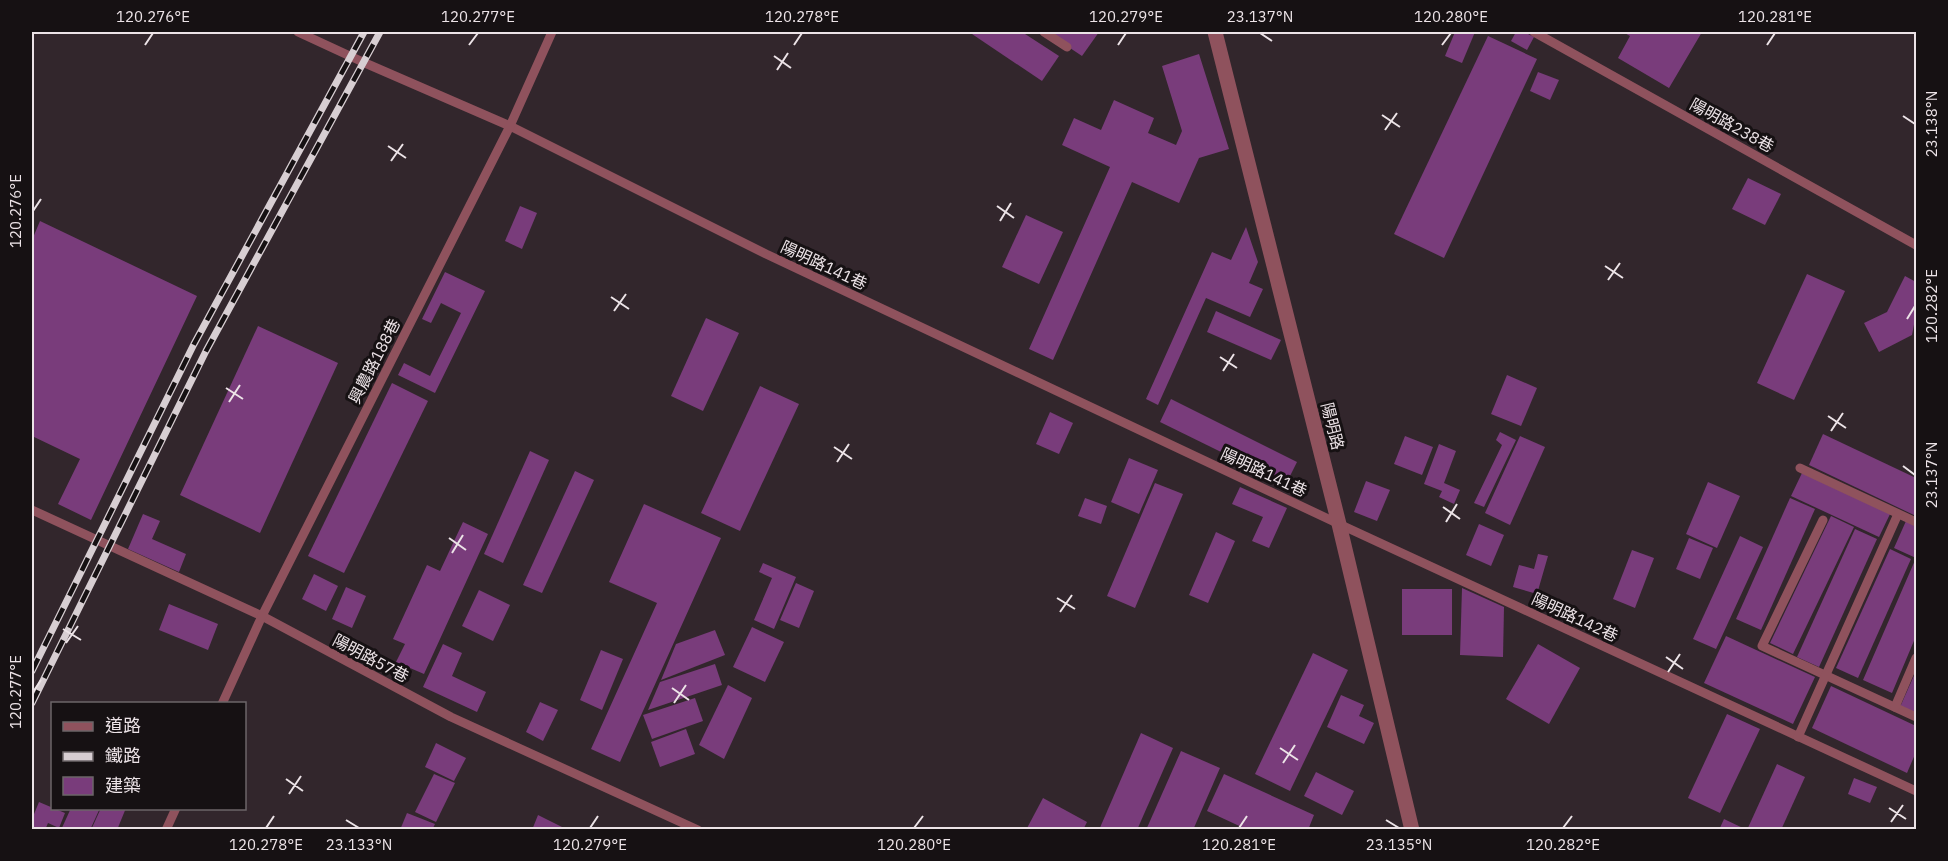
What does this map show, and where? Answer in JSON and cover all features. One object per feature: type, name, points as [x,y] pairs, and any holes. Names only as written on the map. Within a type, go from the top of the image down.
[{"type":"street","name":"陽明路","points":[[1215,32],[1339,524],[1412,830]]},
{"type":"lane","name":"陽明路141巷","points":[[298,32],[510,126],[766,254],[1339,524]]},
{"type":"lane","name":"興農路188巷","points":[[223,702],[262,616],[510,126],[552,32]]},
{"type":"lane","points":[[1044,32],[1067,47]]},
{"type":"lane","name":"陽明路238巷","points":[[1534,32],[1917,245]]},
{"type":"lane","points":[[1800,468],[1917,522]]},
{"type":"lane","name":"陽明路57巷","points":[[32,510],[262,616],[451,717],[698,830]]},
{"type":"lane","points":[[1798,737],[1898,514]]},
{"type":"lane","points":[[1823,520],[1762,646],[1917,717]]},
{"type":"lane","name":"陽明路142巷","points":[[1339,524],[1917,791]]},
{"type":"lane","points":[[1895,707],[1917,658]]},
{"type":"lane","points":[[166,830],[175,810]]},
{"type":"building","points":[[969,32],[1022,32],[1059,56],[1042,81]]},
{"type":"building","points":[[1046,32],[1099,32],[1082,56]]},
{"type":"building","points":[[1455,32],[1475,32],[1462,63],[1445,56]]},
{"type":"building","points":[[1516,32],[1524,32],[1534,37],[1527,50],[1511,41]]},
{"type":"building","points":[[1623,32],[1702,32],[1669,88],[1618,58],[1630,36]]},
{"type":"building","points":[[1488,36],[1537,59],[1444,258],[1394,234]]},
{"type":"building","points":[[1199,54],[1229,149],[1199,158],[1179,203],[1132,182],[1053,360],[1029,349],[1110,167],[1062,145],[1074,118],[1101,130],[1114,100],[1154,118],[1148,133],[1176,145],[1182,131],[1162,66]]},
{"type":"building","points":[[1538,72],[1559,80],[1550,100],[1530,91]]},
{"type":"building","points":[[1748,178],[1781,194],[1765,225],[1732,209]]},
{"type":"building","points":[[520,206],[537,213],[522,249],[505,241]]},
{"type":"building","points":[[1026,215],[1063,232],[1039,284],[1002,267]]},
{"type":"building","points":[[40,221],[197,296],[91,520],[58,504],[80,459],[32,436],[32,240]]},
{"type":"building","points":[[1246,227],[1258,262],[1249,283],[1263,289],[1250,317],[1206,298],[1158,405],[1146,399],[1212,252],[1231,260]]},
{"type":"building","points":[[445,272],[485,291],[435,393],[398,375],[404,363],[430,376],[461,313],[441,303],[431,323],[422,319]]},
{"type":"building","points":[[1807,274],[1845,291],[1794,400],[1757,383]]},
{"type":"building","points":[[1905,276],[1916,282],[1916,314],[1912,335],[1879,352],[1864,323],[1887,312]]},
{"type":"building","points":[[1216,311],[1281,340],[1271,360],[1207,332]]},
{"type":"building","points":[[706,318],[739,333],[703,411],[671,396]]},
{"type":"building","points":[[258,326],[338,363],[260,533],[180,495]]},
{"type":"building","points":[[1507,375],[1537,388],[1521,426],[1491,414]]},
{"type":"building","points":[[392,383],[428,401],[344,573],[308,556]]},
{"type":"building","points":[[760,386],[799,404],[740,531],[701,513]]},
{"type":"building","points":[[1171,399],[1297,462],[1286,484],[1160,422]]},
{"type":"building","points":[[1050,412],[1073,423],[1059,454],[1036,444]]},
{"type":"building","points":[[1500,432],[1516,440],[1484,507],[1474,503],[1502,445],[1496,440]]},
{"type":"building","points":[[1823,434],[1916,478],[1916,516],[1809,465]]},
{"type":"building","points":[[1405,436],[1433,447],[1422,475],[1394,464]]},
{"type":"building","points":[[1520,436],[1545,447],[1510,525],[1485,513]]},
{"type":"building","points":[[1439,444],[1456,451],[1444,483],[1460,490],[1454,504],[1439,497],[1442,491],[1424,484]]},
{"type":"building","points":[[530,451],[549,460],[503,563],[484,554]]},
{"type":"building","points":[[1129,458],[1158,470],[1139,514],[1111,502]]},
{"type":"building","points":[[575,471],[594,480],[542,593],[523,585]]},
{"type":"building","points":[[1802,473],[1890,514],[1879,537],[1791,496]]},
{"type":"building","points":[[1366,481],[1390,490],[1377,521],[1354,512]]},
{"type":"building","points":[[1708,482],[1740,496],[1717,548],[1686,534]]},
{"type":"building","points":[[1155,483],[1183,494],[1135,608],[1107,596]]},
{"type":"building","points":[[1240,487],[1287,508],[1269,548],[1252,541],[1263,517],[1232,504]]},
{"type":"building","points":[[1085,498],[1107,506],[1101,524],[1078,516]]},
{"type":"building","points":[[1790,498],[1815,509],[1761,630],[1736,619]]},
{"type":"building","points":[[644,504],[721,538],[620,762],[591,749],[657,603],[609,582]]},
{"type":"building","points":[[143,514],[160,521],[152,539],[186,554],[179,572],[128,549]]},
{"type":"building","points":[[1831,516],[1854,527],[1793,654],[1770,643]]},
{"type":"building","points":[[1906,521],[1916,525],[1916,558],[1894,548]]},
{"type":"building","points":[[463,522],[488,534],[424,674],[396,662],[405,644],[393,639],[427,565],[440,571]]},
{"type":"building","points":[[1479,524],[1504,535],[1491,566],[1466,555]]},
{"type":"building","points":[[1855,529],[1877,539],[1819,667],[1797,657]]},
{"type":"building","points":[[1216,532],[1235,541],[1208,603],[1189,595]]},
{"type":"building","points":[[1740,536],[1763,547],[1716,649],[1693,639]]},
{"type":"building","points":[[1689,538],[1713,548],[1700,579],[1676,569]]},
{"type":"building","points":[[1890,549],[1911,559],[1858,678],[1836,668]]},
{"type":"building","points":[[1632,550],[1654,558],[1635,608],[1613,599]]},
{"type":"building","points":[[1538,554],[1548,556],[1537,594],[1513,587],[1519,565],[1534,569]]},
{"type":"building","points":[[1916,558],[1916,636],[1892,693],[1863,680]]},
{"type":"building","points":[[763,563],[796,577],[774,629],[754,620],[772,578],[759,572]]},
{"type":"building","points":[[314,574],[338,586],[326,611],[302,599]]},
{"type":"building","points":[[796,583],[814,591],[799,628],[780,620]]},
{"type":"building","points":[[346,587],[366,596],[352,628],[332,619]]},
{"type":"building","points":[[1462,588],[1504,607],[1503,657],[1460,655]]},
{"type":"building","points":[[1402,589],[1452,589],[1452,635],[1402,635]]},
{"type":"building","points":[[479,590],[510,605],[493,641],[462,626]]},
{"type":"building","points":[[169,604],[218,624],[208,650],[159,630]]},
{"type":"building","points":[[752,627],[784,642],[765,682],[733,667]]},
{"type":"building","points":[[715,630],[725,655],[661,680],[676,644]]},
{"type":"building","points":[[1726,636],[1815,677],[1793,724],[1704,683]]},
{"type":"building","points":[[443,644],[462,653],[452,676],[486,692],[477,712],[423,687]]},
{"type":"building","points":[[1538,644],[1580,668],[1549,724],[1506,699]]},
{"type":"building","points":[[601,650],[623,659],[602,710],[580,700]]},
{"type":"building","points":[[1313,653],[1348,670],[1290,791],[1255,774]]},
{"type":"building","points":[[715,664],[722,685],[648,710],[660,682]]},
{"type":"building","points":[[1916,671],[1916,715],[1900,707]]},
{"type":"building","points":[[728,685],[752,698],[724,759],[699,745]]},
{"type":"building","points":[[1831,686],[1916,726],[1916,752],[1907,773],[1812,728]]},
{"type":"building","points":[[1341,695],[1364,705],[1359,716],[1374,723],[1364,744],[1327,727]]},
{"type":"building","points":[[695,698],[703,721],[652,739],[643,715]]},
{"type":"building","points":[[540,702],[558,710],[543,741],[526,732]]},
{"type":"building","points":[[1727,714],[1760,729],[1720,813],[1688,798]]},
{"type":"building","points":[[686,729],[695,754],[660,767],[651,742]]},
{"type":"building","points":[[1141,733],[1173,748],[1137,830],[1099,830]]},
{"type":"building","points":[[436,743],[466,758],[454,781],[425,767]]},
{"type":"building","points":[[1181,751],[1220,768],[1193,830],[1146,830]]},
{"type":"building","points":[[1777,764],[1805,777],[1781,830],[1747,830]]},
{"type":"building","points":[[1316,772],[1354,791],[1342,815],[1304,796]]},
{"type":"building","points":[[434,774],[455,783],[436,822],[415,812]]},
{"type":"building","points":[[1224,774],[1314,815],[1308,830],[1248,830],[1207,811]]},
{"type":"building","points":[[1854,778],[1877,787],[1870,803],[1848,794]]},
{"type":"building","points":[[1043,798],[1087,822],[1083,830],[1026,830]]},
{"type":"building","points":[[39,802],[51,807],[51,810],[65,813],[59,828],[48,823],[45,830],[32,830],[32,819]]},
{"type":"building","points":[[70,810],[99,810],[90,830],[61,830]]},
{"type":"building","points":[[100,810],[125,810],[117,830],[91,830]]},
{"type":"building","points":[[407,813],[435,824],[432,830],[400,830]]},
{"type":"building","points":[[538,815],[568,830],[532,830]]},
{"type":"building","points":[[1724,819],[1747,830],[1719,830]]},
{"type":"railway","points":[[32,671],[194,344],[364,32]]},
{"type":"railway","points":[[32,703],[206,351],[380,32]]}]
